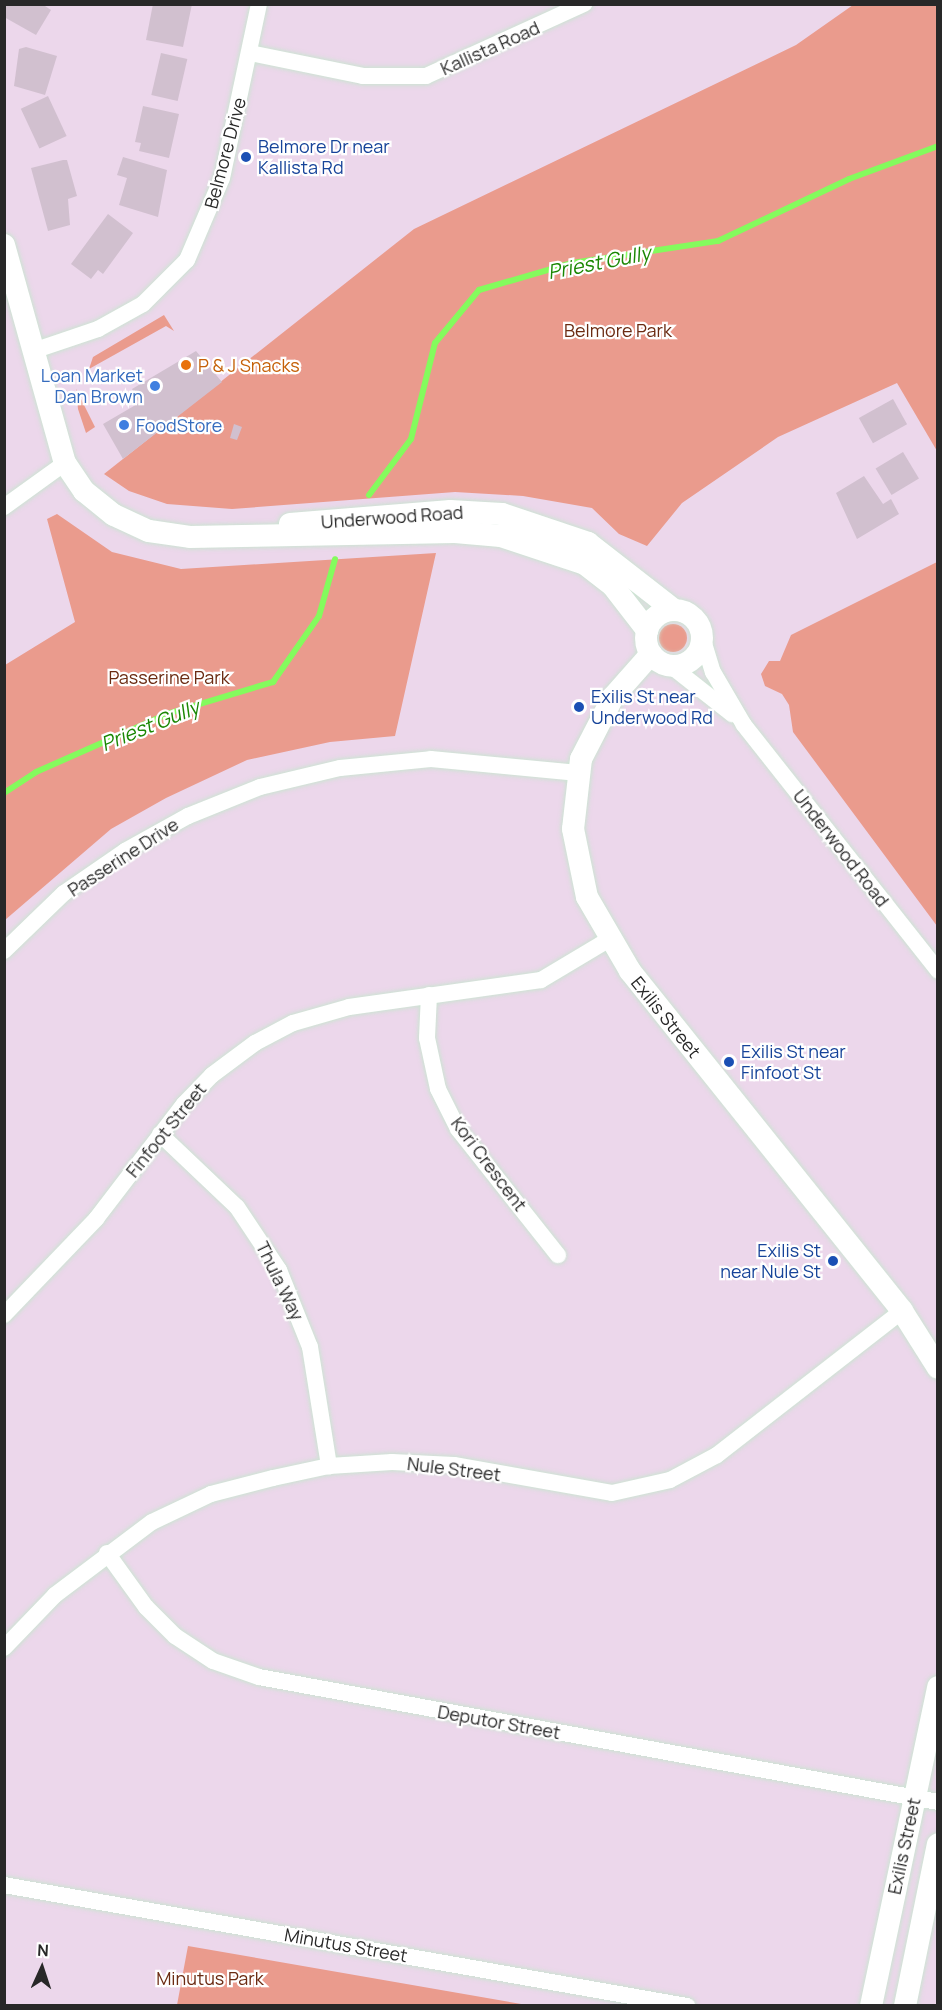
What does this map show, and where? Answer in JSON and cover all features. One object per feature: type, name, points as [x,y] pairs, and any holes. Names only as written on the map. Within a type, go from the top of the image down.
[{"type":"street","name":"Belmore Drive","points":[[33,351],[98,329],[143,304],[187,260],[222,178],[259,4]]},
{"type":"street","name":"Kallista Road","points":[[250,53],[363,76],[426,76],[584,4]]},
{"type":"street","name":"Underwood Road","points":[[4,245],[65,463],[84,492],[114,515],[149,531],[190,537],[455,532],[501,536],[585,564],[613,586],[647,630],[651,654],[671,666],[744,725]]},
{"type":"street","points":[[4,507],[65,463]]},
{"type":"street","name":"Underwood Road","points":[[190,537],[450,511],[502,514],[588,543],[674,610],[695,618],[713,672],[744,725],[938,971]]},
{"type":"street","points":[[647,630],[655,617],[674,610]]},
{"type":"street","points":[[671,666],[694,658],[703,640]]},
{"type":"street","name":"Exilis Street","points":[[651,654],[603,712],[578,773],[574,849],[587,897],[608,940],[902,1311],[931,1344],[938,1368]]},
{"type":"street","name":"Passerine Drive","points":[[4,951],[64,893],[125,851],[188,816],[260,787],[340,768],[431,759],[578,773]]},
{"type":"street","name":"Finfoot Street","points":[[4,1315],[96,1219],[160,1134],[212,1075],[293,1023],[388,999],[541,980],[608,940]]},
{"type":"street","name":"Kori Crescent","points":[[429,995],[427,1038],[438,1089],[458,1129],[558,1255]]},
{"type":"street","name":"Thula Way","points":[[160,1134],[237,1207],[279,1270],[310,1347],[329,1466]]},
{"type":"street","name":"Nule Street","points":[[4,1648],[55,1595],[106,1553],[152,1522],[211,1494],[329,1466],[454,1465],[589,1491],[635,1490],[670,1480],[717,1455],[902,1311]]},
{"type":"street","name":"Deputor Street","points":[[106,1553],[146,1608],[175,1636],[213,1661],[259,1677],[938,1802]]},
{"type":"street","name":"Exilis Street","points":[[871,2006],[938,1687]]},
{"type":"street","name":"Exilis Street","points":[[904,2006],[938,1844]]},
{"type":"street","name":"Minutus Street","points":[[4,1885],[687,2006]]},
{"type":"green space","name":"Belmore Park","points":[[853,5],[937,5],[937,451],[897,383],[778,437],[682,503],[647,546],[619,534],[592,508],[523,496],[455,492],[232,509],[167,504],[129,491],[104,474],[414,229],[796,45]]},
{"type":"green space","points":[[164,315],[174,331],[166,326],[89,369],[93,357]]},
{"type":"green space","points":[[76,389],[95,427],[86,433],[78,409]]},
{"type":"green space","name":"Passerine Park","points":[[57,514],[112,552],[181,569],[436,553],[395,736],[330,742],[247,760],[166,798],[111,829],[5,920],[5,665],[75,622],[47,519]]},
{"type":"green space","points":[[937,562],[937,926],[793,732],[789,705],[782,694],[765,686],[761,674],[769,661],[780,661],[791,635]]},
{"type":"green space","points":[[673,624],[683,628],[687,638],[683,648],[673,652],[663,648],[659,638],[663,628]]},
{"type":"green space","name":"Minutus Park","points":[[188,1946],[527,2005],[177,2005]]},
{"type":"building","points":[[6,4],[42,4],[51,10],[36,35],[4,17]]},
{"type":"building","points":[[153,4],[192,4],[183,47],[146,40]]},
{"type":"building","points":[[26,47],[57,56],[45,95],[14,86],[19,49]]},
{"type":"building","points":[[161,53],[187,59],[178,101],[151,95]]},
{"type":"building","points":[[48,96],[67,136],[39,149],[21,109]]},
{"type":"building","points":[[143,106],[179,114],[169,158],[139,151],[141,143],[135,142]]},
{"type":"building","points":[[123,157],[167,170],[158,217],[119,205],[127,178],[117,175]]},
{"type":"building","points":[[67,160],[77,196],[68,199],[70,225],[48,231],[31,168]]},
{"type":"building","points":[[108,214],[133,233],[103,274],[98,270],[91,279],[71,264]]},
{"type":"building","points":[[196,351],[222,382],[123,459],[103,424],[139,403],[132,389]]},
{"type":"building","points":[[893,399],[907,424],[873,443],[859,418]]},
{"type":"building","points":[[234,424],[242,427],[237,440],[230,438]]},
{"type":"building","points":[[903,452],[919,479],[892,495],[876,468]]},
{"type":"building","points":[[864,476],[883,504],[891,499],[899,514],[857,539],[836,493]]},
{"type":"waterway","name":"Priest Gully","points":[[369,495],[411,439],[435,343],[479,290],[572,263],[718,241],[849,179],[938,146]]},
{"type":"waterway","name":"Priest Gully","points":[[4,793],[36,772],[170,713],[273,682],[319,616],[335,559]]},
{"type":"place","name":"Belmore Dr near Kallista Rd","points":[[246,157]]},
{"type":"place","name":"P & J Snacks","points":[[186,365]]},
{"type":"place","name":"Loan Market Dan Brown","points":[[155,386]]},
{"type":"place","name":"FoodStore","points":[[124,425]]},
{"type":"place","name":"Exilis St near Underwood Rd","points":[[579,707]]},
{"type":"place","name":"Exilis St near Finfoot St","points":[[729,1062]]},
{"type":"place","name":"Exilis St near Nule St","points":[[833,1261]]}]
